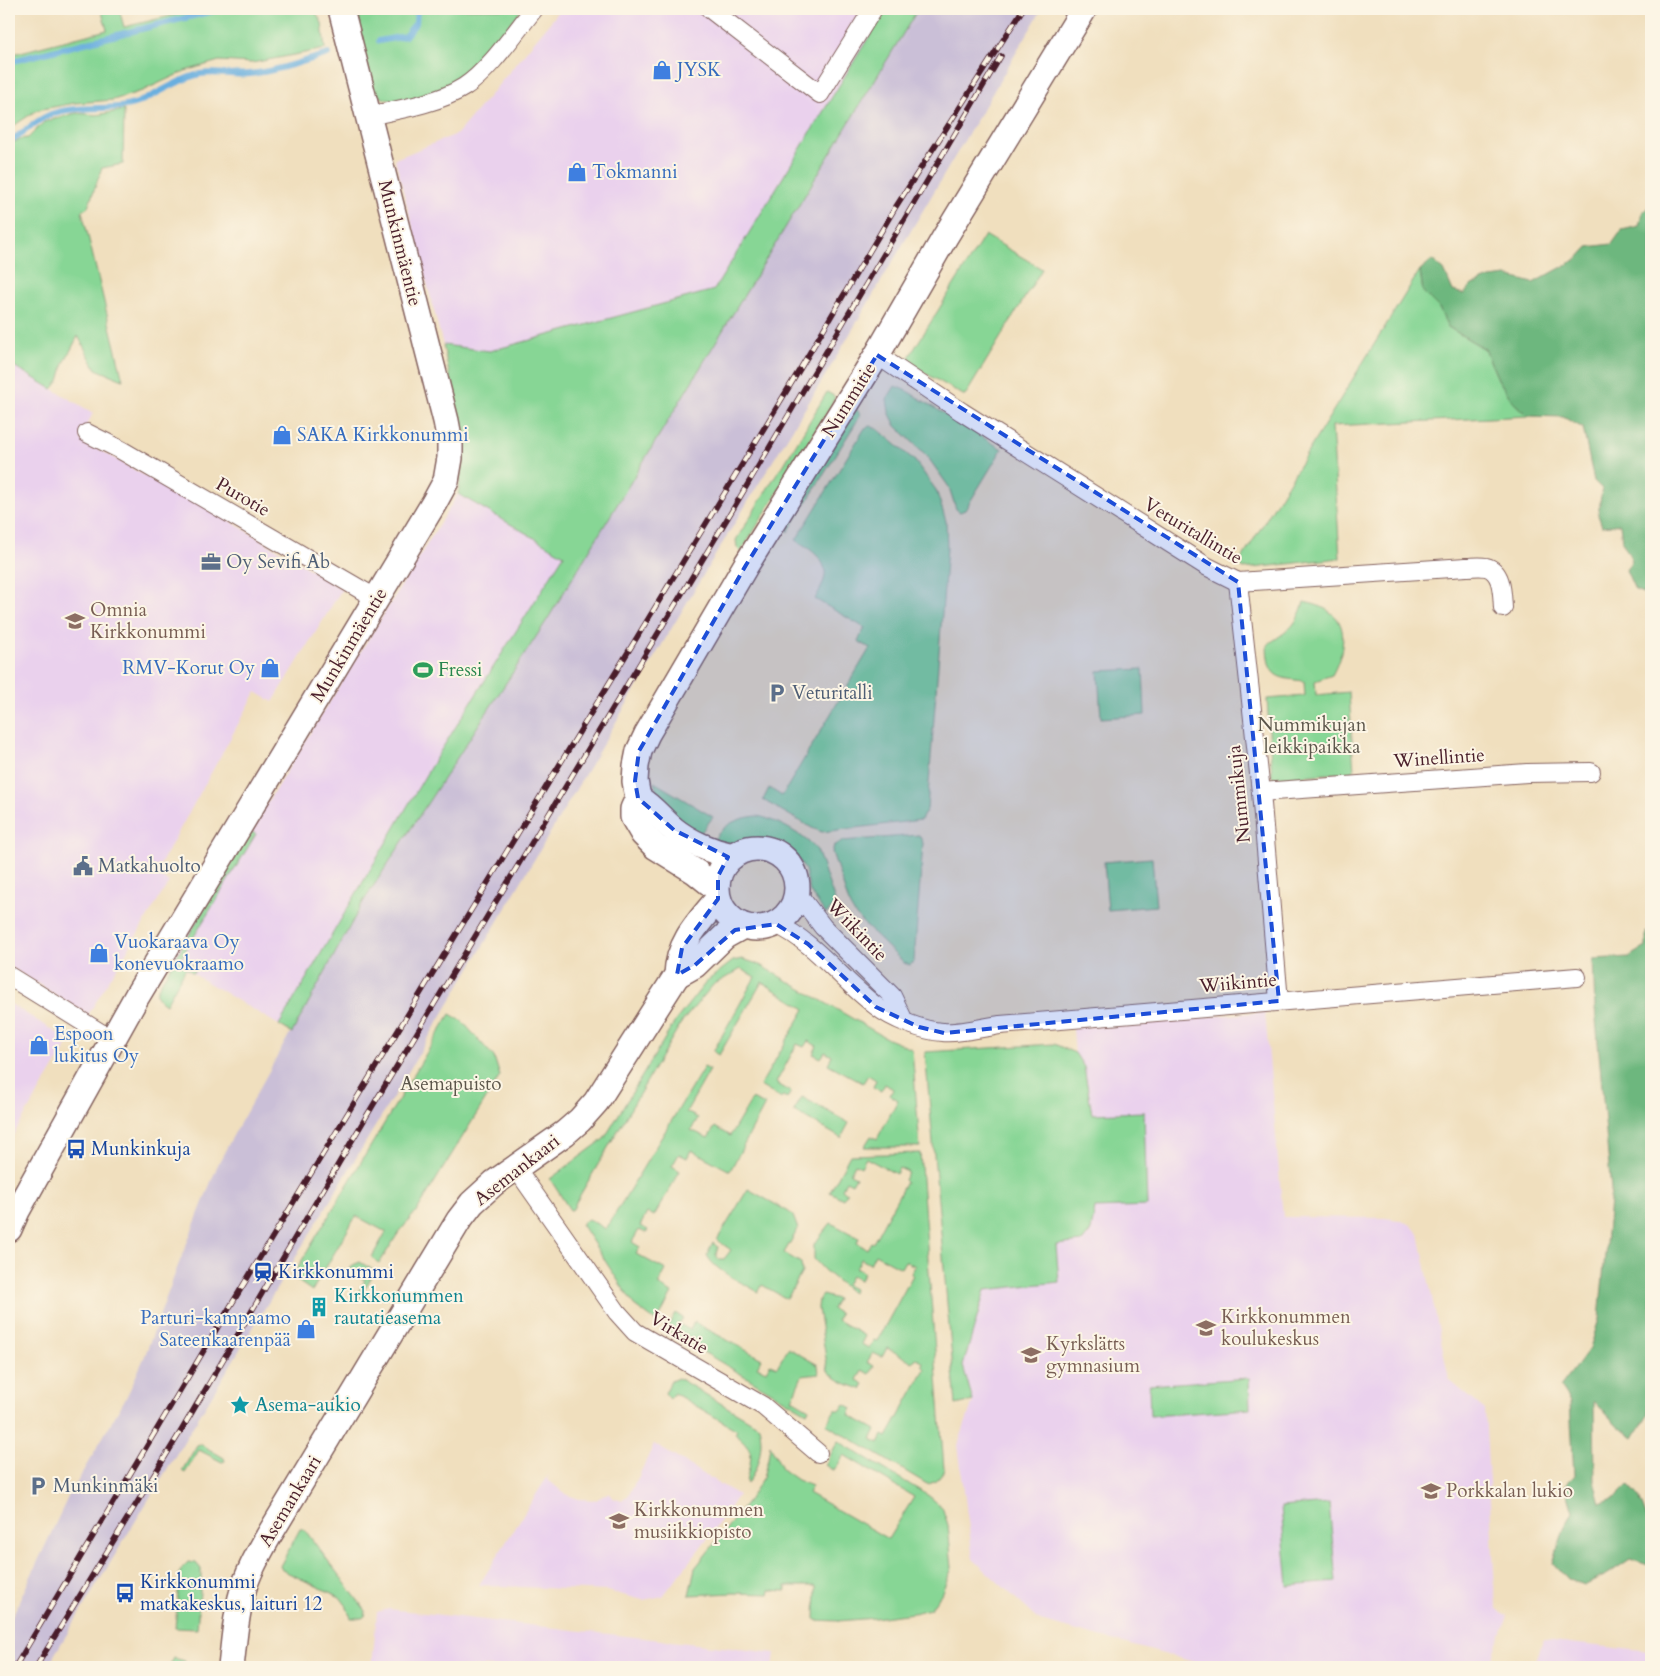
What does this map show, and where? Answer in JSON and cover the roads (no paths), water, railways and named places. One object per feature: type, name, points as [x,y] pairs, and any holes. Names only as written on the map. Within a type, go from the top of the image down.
[{"type":"street","name":"Munkinmäentie","points":[[9,1229],[17,1211],[137,996],[377,599],[446,480],[450,458],[450,442],[446,421],[341,9]]},
{"type":"street","points":[[368,116],[414,106],[443,97],[464,87],[485,68],[534,9]]},
{"type":"street","points":[[710,9],[820,94],[873,9]]},
{"type":"street","name":"Nummitie","points":[[717,894],[696,872],[656,847],[644,834],[633,817],[633,809],[638,798],[635,781],[639,751],[647,734],[746,565],[877,355],[945,238],[1084,9]]},
{"type":"street","name":"Veturitallintie","points":[[877,355],[962,412],[1206,566],[1238,582],[1488,567],[1501,582],[1503,608]]},
{"type":"street","name":"Purotie","points":[[87,433],[121,450],[377,599]]},
{"type":"street","name":"Nummikuja","points":[[1238,582],[1261,792],[1278,1001]]},
{"type":"street","name":"Winellintie","points":[[1261,792],[1526,773],[1590,772]]},
{"type":"street","points":[[638,798],[650,805],[674,830],[684,837],[719,854],[733,856]]},
{"type":"street","points":[[752,848],[762,848],[776,854],[788,864],[794,872],[797,893],[790,911],[776,924],[766,928],[743,926],[727,916],[717,894],[718,876],[724,865],[733,856],[752,848]]},
{"type":"street","name":"Wiikintie","points":[[797,893],[814,918],[892,996],[904,1021]]},
{"type":"street","name":"Asemankaari","points":[[677,975],[677,961],[682,948],[717,894]]},
{"type":"street","name":"Wiikintie","points":[[776,924],[790,930],[808,944],[876,1007],[919,1027],[944,1033],[1000,1025],[1577,977]]},
{"type":"street","name":"Asemankaari","points":[[231,1667],[236,1620],[242,1593],[252,1567],[268,1537],[459,1220],[472,1203],[494,1183],[580,1120],[611,1081],[677,975],[695,965],[725,936],[743,926]]},
{"type":"street","points":[[9,976],[112,1040]]},
{"type":"street","name":"Virkatie","points":[[516,1168],[617,1312],[635,1332],[763,1406],[818,1453]]},
{"type":"waterway","points":[[9,62],[221,9]]},
{"type":"waterway","points":[[379,41],[405,36],[416,23],[417,9]]},
{"type":"waterway","points":[[9,141],[42,119],[57,112],[126,106],[137,103],[192,76],[212,73],[260,73],[328,54]]},
{"type":"railway","points":[[15,1667],[222,1320],[800,369],[895,208],[1023,9]]},
{"type":"railway","points":[[36,1667],[181,1431],[363,1122],[733,509],[1001,56]]},
{"type":"place","name":"JYSK","points":[[662,70]]},
{"type":"place","name":"Tokmanni","points":[[577,172]]},
{"type":"place","name":"SAKA Kirkkonummi","points":[[282,435]]},
{"type":"place","name":"Oy Sevifi Ab","points":[[211,562]]},
{"type":"place","name":"Omnia Kirkkonummi","points":[[75,621]]},
{"type":"place","name":"RMV-Korut Oy","points":[[270,668]]},
{"type":"place","name":"Fressi","points":[[423,670]]},
{"type":"place","name":"Veturitalli","points":[[777,693]]},
{"type":"place","name":"Matkahuolto","points":[[83,866]]},
{"type":"place","name":"Vuokaraava Oy konevuokraamo","points":[[99,953]]},
{"type":"place","name":"Espoon lukitus Oy","points":[[39,1045]]},
{"type":"place","name":"Munkinkuja","points":[[76,1149]]},
{"type":"place","name":"Kirkkonummi","points":[[263,1272]]},
{"type":"place","name":"Kirkkonummen rautatieasema","points":[[319,1307]]},
{"type":"place","name":"Kirkkonummen koulukeskus","points":[[1206,1328]]},
{"type":"place","name":"Parturi-kampaamo Sateenkaarenpää","points":[[306,1329]]},
{"type":"place","name":"Kyrkslätts gymnasium","points":[[1031,1355]]},
{"type":"place","name":"Asema-aukio","points":[[240,1405]]},
{"type":"place","name":"Munkinmäki","points":[[38,1486]]},
{"type":"place","name":"Porkkalan lukio","points":[[1431,1491]]},
{"type":"place","name":"Kirkkonummen musiikkiopisto","points":[[619,1521]]},
{"type":"place","name":"Kirkkonummi matkakeskus, laituri 12","points":[[125,1593]]},
{"type":"park label","name":"Nummikujan leikkipaikka","points":[[1312,736]]},
{"type":"park label","name":"Asemapuisto","points":[[451,1084]]}]
